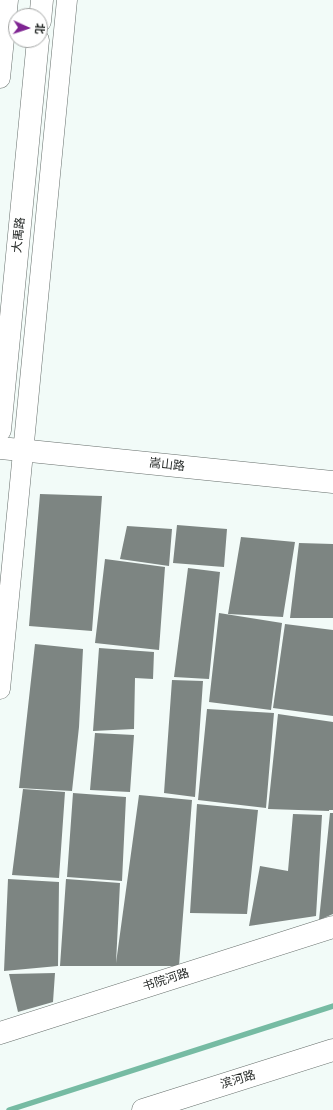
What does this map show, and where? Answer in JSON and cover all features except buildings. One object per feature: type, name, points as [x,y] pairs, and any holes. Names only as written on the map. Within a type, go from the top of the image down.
[{"type":"street","points":[[1,66],[8,0]]},
{"type":"street","points":[[0,689],[66,0]]},
{"type":"street","name":"大禹路","points":[[0,272],[22,48]]},
{"type":"street","name":"大禹路","points":[[0,430],[37,48]]},
{"type":"street","name":"嵩山路","points":[[0,448],[333,482]]},
{"type":"street","name":"书院河路","points":[[0,1033],[333,927]]},
{"type":"street","name":"滨河路","points":[[143,1110],[333,1050]]},
{"type":"waterway","points":[[9,1110],[333,1006]]}]
